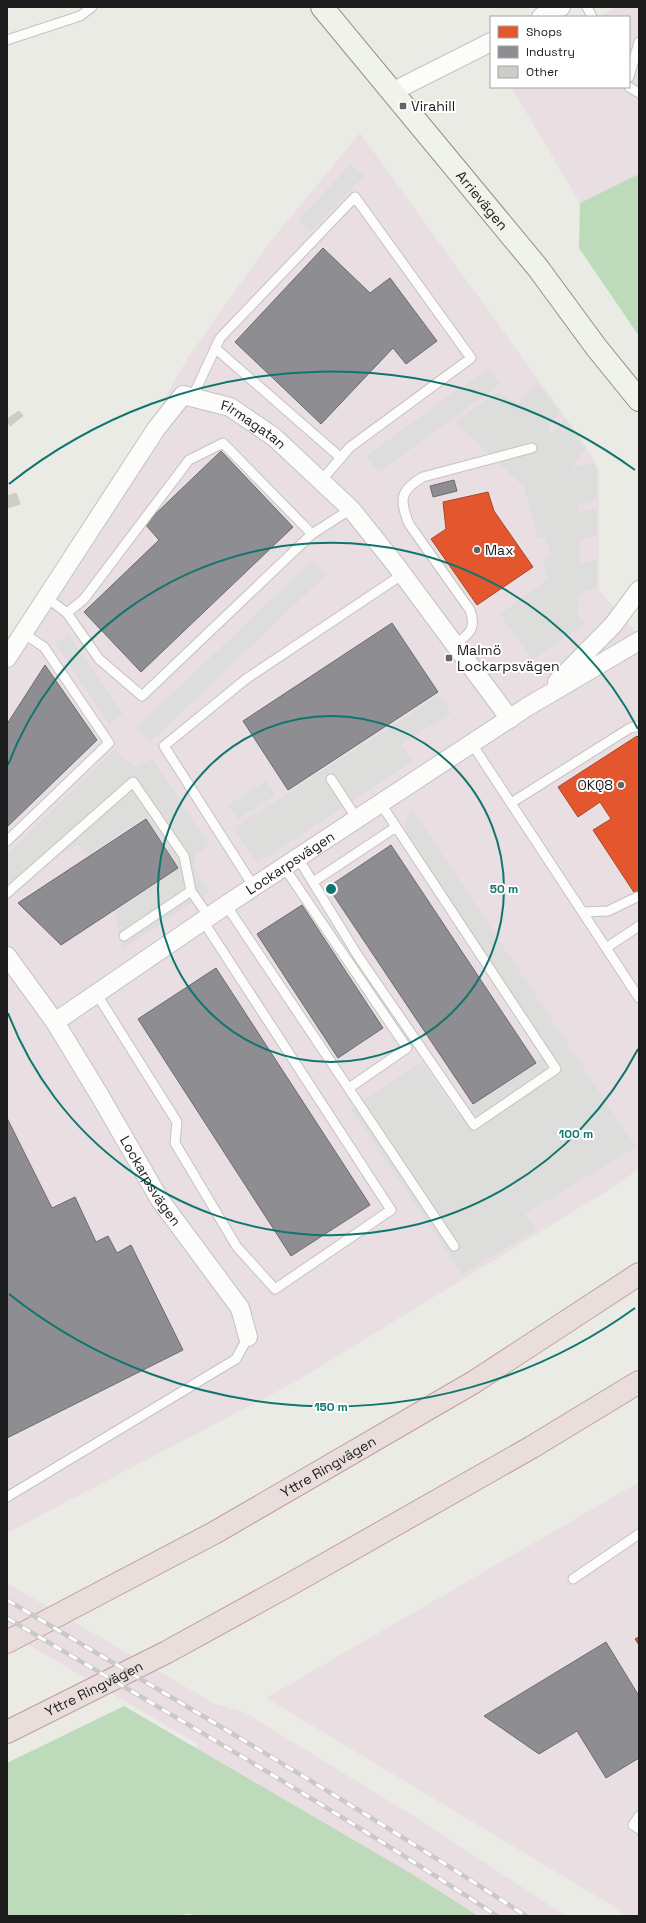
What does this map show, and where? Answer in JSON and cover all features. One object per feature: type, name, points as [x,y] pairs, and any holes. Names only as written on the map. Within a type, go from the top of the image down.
[{"type":"highway","name":"Yttre Ringvägen","points":[[7,1642],[214,1533],[474,1382],[599,1302],[639,1273]]},
{"type":"highway","name":"Yttre Ringvägen","points":[[7,1732],[167,1652],[296,1582],[428,1507],[633,1386]]},
{"type":"main road","name":"Arrievägen","points":[[322,7],[538,268],[596,347],[638,400]]},
{"type":"street","points":[[543,16],[561,7]]},
{"type":"street","points":[[392,92],[490,43]]},
{"type":"street","points":[[7,658],[161,422],[183,395],[192,398]]},
{"type":"street","name":"Firmagatan","points":[[192,398],[230,408],[274,437],[351,509],[402,574],[510,719]]},
{"type":"street","name":"Lockarpsvägen","points":[[55,1022],[226,905],[527,707],[553,686],[589,651],[613,625],[639,590]]},
{"type":"street","name":"Lockarpsvägen","points":[[527,707],[639,641]]},
{"type":"street","name":"Lockarpsvägen","points":[[7,956],[55,1022],[160,1200],[240,1308],[248,1337]]},
{"type":"lane","points":[[7,40],[80,16],[92,7]]},
{"type":"lane","points":[[587,7],[592,16]]},
{"type":"lane","points":[[630,74],[639,42]]},
{"type":"lane","points":[[630,88],[639,93]]},
{"type":"lane","points":[[192,398],[220,338],[355,197],[471,358],[350,447],[321,481]]},
{"type":"lane","points":[[215,348],[341,458]]},
{"type":"lane","points":[[67,613],[84,599],[189,460],[223,443],[312,534]]},
{"type":"lane","points":[[455,645],[473,628],[473,619],[470,610],[409,524],[402,508],[404,494],[411,484],[423,477],[532,448]]},
{"type":"lane","points":[[47,598],[67,613],[99,659],[142,696],[312,534],[351,509]]},
{"type":"lane","points":[[254,887],[164,746],[246,679],[402,574]]},
{"type":"lane","points":[[7,842],[109,742],[44,647],[23,633]]},
{"type":"lane","points":[[511,803],[630,728],[639,726]]},
{"type":"lane","points":[[472,744],[639,998]]},
{"type":"lane","points":[[331,778],[357,819]]},
{"type":"lane","points":[[7,893],[133,782],[184,856],[190,891],[206,919],[391,1210],[275,1289],[237,1247],[175,1143],[177,1122],[96,993]]},
{"type":"lane","points":[[291,862],[313,882],[358,956],[474,1125],[556,1069],[381,804]]},
{"type":"lane","points":[[313,882],[396,827]]},
{"type":"lane","points":[[291,862],[408,1048],[349,1088]]},
{"type":"lane","points":[[124,936],[190,891]]},
{"type":"lane","points":[[583,912],[608,911],[637,897]]},
{"type":"lane","points":[[226,905],[454,1246]]},
{"type":"lane","points":[[606,948],[639,926]]},
{"type":"lane","points":[[7,1497],[236,1359],[248,1337]]},
{"type":"lane","points":[[573,1579],[639,1534]]},
{"type":"lane","points":[[639,1816],[633,1825],[639,1829]]},
{"type":"shaded area","points":[[617,7],[639,7],[639,174],[580,203],[512,88],[630,88],[630,16],[599,16]]},
{"type":"shaded area","points":[[360,133],[584,443],[599,470],[599,590],[639,635],[639,1169],[607,1191],[295,1382],[7,1533],[7,668],[42,617],[187,359],[270,242]]},
{"type":"shaded area","points":[[351,164],[364,176],[310,232],[298,220]]},
{"type":"shaded area","points":[[488,368],[500,384],[378,473],[366,456]]},
{"type":"shaded area","points":[[535,384],[543,391],[559,413],[548,428],[551,434],[565,419],[585,449],[573,466],[576,468],[593,462],[597,471],[597,500],[577,506],[578,513],[594,509],[597,516],[597,535],[579,541],[580,565],[597,560],[597,587],[585,591],[580,596],[577,611],[585,623],[532,660],[500,614],[548,580],[543,558],[551,556],[546,537],[538,539],[524,487],[455,422],[498,392],[518,404]]},
{"type":"shaded area","points":[[312,561],[326,575],[150,742],[136,728]]},
{"type":"shaded area","points":[[69,635],[123,714],[109,724],[56,644]]},
{"type":"shaded area","points":[[440,695],[451,713],[401,744],[413,761],[257,863],[234,828]]},
{"type":"shaded area","points":[[115,749],[127,762],[138,767],[152,758],[209,845],[196,854],[194,869],[210,891],[123,949],[114,910],[178,868],[144,817],[86,856],[78,844],[7,883],[7,854]]},
{"type":"shaded area","points":[[266,781],[275,795],[238,819],[228,805]]},
{"type":"shaded area","points":[[412,809],[636,1147],[525,1214],[536,1230],[462,1274],[351,1109],[422,1062],[460,1118],[458,1113],[551,1052],[404,828],[409,812]]},
{"type":"shaded area","points":[[639,1482],[639,1916],[626,1916],[611,1905],[266,1698]]},
{"type":"shaded area","points":[[7,1583],[215,1704],[244,1712],[420,1820],[566,1916],[465,1916],[195,1750],[198,1744],[7,1632]]},
{"type":"green space","points":[[639,174],[639,336],[579,248],[580,203]]},
{"type":"green space","points":[[124,1706],[417,1877],[478,1916],[199,1916],[188,1914],[172,1916],[7,1916],[7,1763]]},
{"type":"building: Shops","points":[[488,492],[494,511],[533,567],[477,605],[431,539],[446,529],[443,502]]},
{"type":"building: Shops","points":[[637,736],[639,738],[639,900],[593,830],[611,819],[600,802],[578,817],[558,787]]},
{"type":"building: Shops","points":[[639,1637],[639,1645],[635,1639]]},
{"type":"building: Industry","points":[[323,248],[370,293],[390,278],[437,341],[406,364],[393,348],[321,424],[235,342]]},
{"type":"building: Industry","points":[[221,451],[293,527],[141,672],[84,612],[159,540],[145,524]]},
{"type":"building: Industry","points":[[454,480],[457,491],[433,497],[430,486]]},
{"type":"building: Industry","points":[[392,623],[438,692],[288,790],[243,721]]},
{"type":"building: Industry","points":[[45,665],[97,740],[7,827],[7,724]]},
{"type":"building: Industry","points":[[146,819],[178,868],[61,945],[18,903]]},
{"type":"building: Industry","points":[[391,845],[536,1063],[473,1104],[328,887]]},
{"type":"building: Industry","points":[[302,905],[383,1028],[338,1058],[257,934]]},
{"type":"building: Industry","points":[[216,968],[370,1205],[291,1256],[138,1019]]},
{"type":"building: Industry","points":[[7,1118],[52,1208],[75,1197],[96,1242],[108,1236],[117,1253],[131,1245],[183,1350],[7,1438]]},
{"type":"building: Industry","points":[[606,1642],[639,1696],[639,1758],[606,1778],[577,1731],[539,1754],[484,1716]]},
{"type":"building: Other","points":[[19,411],[23,416],[10,426],[7,419]]},
{"type":"building: Other","points":[[16,493],[20,504],[7,508],[7,496]]},
{"type":"railway","points":[[7,1600],[333,1794],[526,1916]]},
{"type":"railway","points":[[7,1618],[316,1801],[497,1916]]},
{"type":"place","name":"Virahill","points":[[403,106]]},
{"type":"place","name":"Max","points":[[477,550]]},
{"type":"place","name":"Malmö Lockarpsvägen","points":[[449,658]]},
{"type":"place","name":"OKQ8","points":[[621,785]]}]
